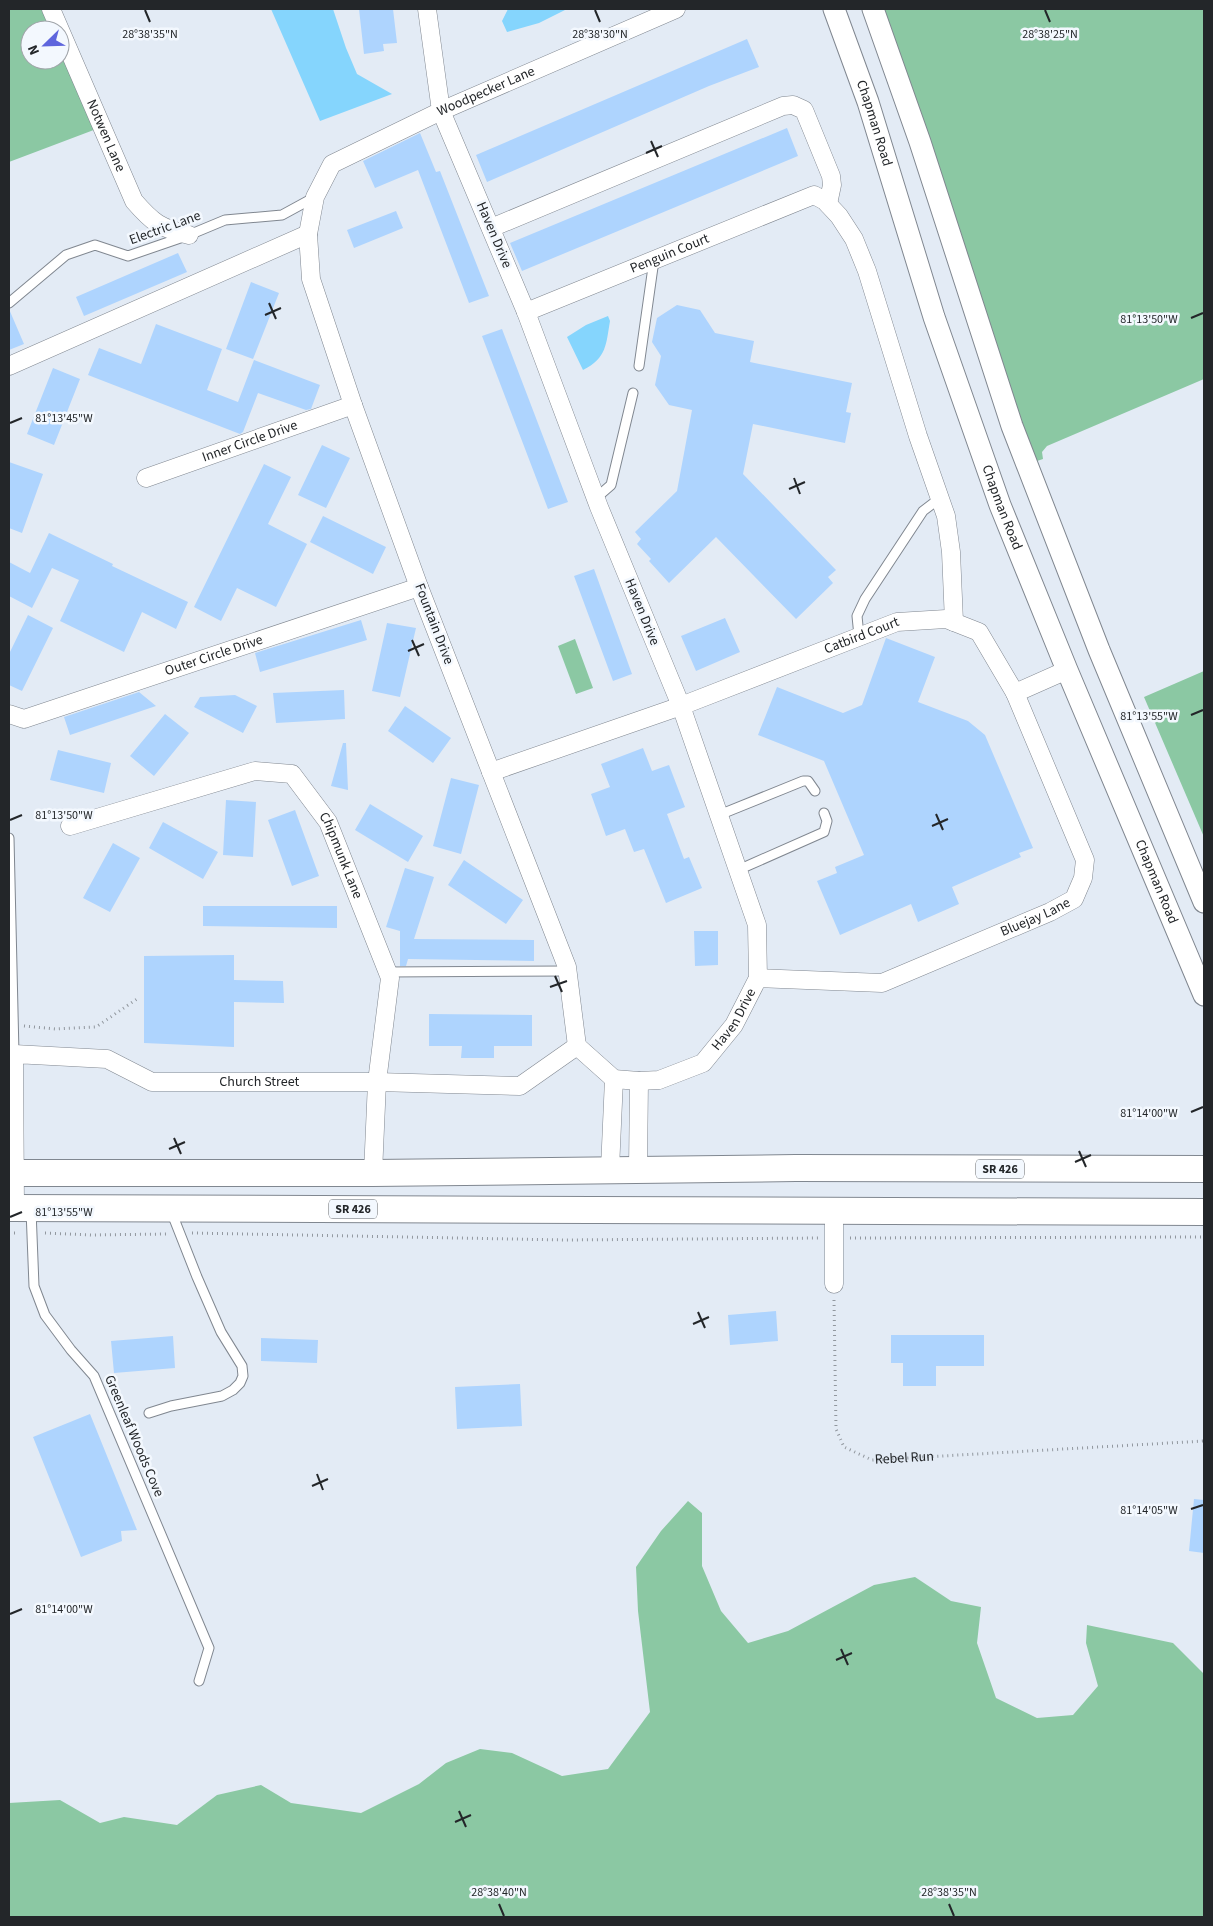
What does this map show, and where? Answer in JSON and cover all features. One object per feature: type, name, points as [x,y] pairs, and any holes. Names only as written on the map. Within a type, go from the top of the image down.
[{"type":"main road","name":"SR 426","points":[[12,1173],[610,1169],[1204,1169]]},
{"type":"main road","name":"SR 426","points":[[21,1214],[170,1209],[1204,1212]]},
{"type":"street","name":"Notwen Lane","points":[[51,9],[134,200],[150,220],[166,229],[189,235]]},
{"type":"street","name":"Haven Drive","points":[[427,9],[441,111],[526,312],[596,498],[681,706],[757,925],[758,978],[734,1025],[703,1063],[659,1080],[639,1081]]},
{"type":"street","name":"Woodpecker Lane","points":[[315,197],[332,164],[441,111],[676,9]]},
{"type":"street","name":"Chapman Road","points":[[834,9],[868,102],[934,317],[1000,505],[1067,670],[1204,995]]},
{"type":"street","points":[[872,9],[920,142],[1012,426],[1100,650],[1204,902]]},
{"type":"street","points":[[491,228],[783,106],[792,105],[804,110],[831,176],[821,200],[839,216],[854,239],[867,271],[918,436],[946,516],[951,552],[954,622]]},
{"type":"street","name":"Fountain Drive","points":[[315,197],[308,234],[311,279],[353,405],[419,586],[568,971],[577,1046]]},
{"type":"street","name":"Penguin Court","points":[[526,312],[654,260],[821,200]]},
{"type":"street","points":[[9,366],[308,234]]},
{"type":"street","name":"Inner Circle Drive","points":[[146,478],[353,405]]},
{"type":"street","name":"Outer Circle Drive","points":[[9,714],[24,719],[419,586]]},
{"type":"street","name":"Catbird Court","points":[[491,772],[681,706],[896,622],[946,619],[979,632],[1015,693]]},
{"type":"street","points":[[1015,693],[1067,670]]},
{"type":"street","name":"Bluejay Lane","points":[[758,978],[882,983],[1050,912],[1074,899],[1083,878],[1085,860],[1015,693]]},
{"type":"street","name":"Chipmunk Lane","points":[[70,826],[255,771],[292,774],[328,822],[390,978],[377,1082],[373,1172]]},
{"type":"street","points":[[577,1046],[614,1079],[639,1081],[638,1169]]},
{"type":"street","name":"Church Street","points":[[11,1054],[107,1059],[152,1082],[377,1082],[520,1086],[577,1046]]},
{"type":"street","points":[[11,1054],[12,1173],[21,1214]]},
{"type":"street","points":[[610,1169],[614,1079]]},
{"type":"street","points":[[834,1212],[834,1284]]},
{"type":"lane","name":"Electric Lane","points":[[9,303],[66,255],[95,245],[128,256],[189,235],[225,220],[282,215],[315,197]]},
{"type":"lane","points":[[639,366],[654,260]]},
{"type":"lane","points":[[596,498],[612,485],[633,393]]},
{"type":"lane","points":[[859,636],[857,616],[865,599],[923,511],[940,498]]},
{"type":"lane","points":[[719,815],[803,781],[808,781],[815,791]]},
{"type":"lane","points":[[738,870],[824,832],[826,827],[824,813]]},
{"type":"lane","points":[[9,838],[13,1025],[11,1054]]},
{"type":"lane","points":[[387,972],[568,971]]},
{"type":"lane","points":[[149,1413],[171,1406],[222,1396],[233,1390],[240,1383],[243,1376],[242,1366],[221,1332],[170,1209]]},
{"type":"lane","name":"Greenleaf Woods Cove","points":[[21,1214],[34,1286],[45,1315],[71,1350],[94,1376],[209,1648],[199,1681]]},
{"type":"path","points":[[13,1025],[56,1029],[96,1027],[137,999]]},
{"type":"path","points":[[9,1233],[21,1214],[91,1235],[242,1233],[565,1240],[1204,1237]]},
{"type":"path","name":"Rebel Run","points":[[834,1284],[836,1429],[844,1447],[872,1460],[1204,1441]]},
{"type":"green space","points":[[9,9],[45,9],[50,20],[20,20],[20,70],[70,70],[70,63],[99,128],[9,162]]},
{"type":"green space","points":[[884,9],[1204,9],[1204,379],[1047,446],[1042,452],[1043,459],[1037,461],[1022,423]]},
{"type":"green space","points":[[575,639],[593,688],[576,694],[558,646]]},
{"type":"green space","points":[[1204,671],[1204,837],[1144,697]]},
{"type":"green space","points":[[688,1501],[702,1513],[702,1566],[721,1611],[748,1643],[788,1631],[874,1585],[915,1577],[951,1601],[981,1607],[977,1643],[996,1698],[1037,1718],[1073,1715],[1098,1686],[1086,1643],[1087,1625],[1173,1643],[1204,1674],[1204,1917],[9,1917],[9,1803],[60,1800],[100,1823],[124,1817],[177,1825],[217,1795],[261,1785],[291,1803],[361,1813],[419,1784],[446,1763],[480,1749],[512,1753],[562,1776],[608,1769],[650,1712],[638,1611],[636,1567],[661,1531]]},
{"type":"water","points":[[271,9],[333,9],[357,74],[392,94],[320,121]]},
{"type":"water","points":[[508,9],[567,9],[539,23],[507,32],[502,21]]},
{"type":"water","points":[[608,316],[610,321],[604,350],[597,361],[583,370],[567,337],[586,325]]},
{"type":"building","points":[[359,9],[393,9],[397,43],[383,44],[384,51],[364,54]]},
{"type":"building","points":[[747,39],[759,67],[709,86],[487,182],[476,155]]},
{"type":"building","points":[[787,128],[798,156],[522,271],[510,243]]},
{"type":"building","points":[[420,133],[436,172],[440,171],[489,296],[469,303],[418,170],[375,188],[363,161]]},
{"type":"building","points":[[396,211],[403,228],[354,248],[347,230]]},
{"type":"building","points":[[178,253],[187,272],[84,316],[76,297]]},
{"type":"building","points":[[251,282],[279,293],[253,359],[226,349]]},
{"type":"building","points":[[677,305],[700,310],[715,333],[754,341],[750,362],[852,383],[846,412],[851,413],[845,443],[753,424],[743,474],[836,570],[828,577],[833,583],[796,619],[716,537],[669,583],[649,561],[651,559],[637,544],[641,539],[635,532],[677,491],[692,410],[669,405],[655,385],[661,356],[652,342],[657,318]]},
{"type":"building","points":[[9,309],[24,344],[9,350]]},
{"type":"building","points":[[156,324],[222,349],[207,390],[238,402],[254,360],[320,385],[311,409],[306,410],[258,393],[243,432],[240,434],[88,375],[99,348],[141,364]]},
{"type":"building","points":[[502,329],[568,502],[548,509],[482,336]]},
{"type":"building","points":[[53,368],[80,379],[54,445],[27,434]]},
{"type":"building","points":[[322,445],[350,458],[326,508],[298,495]]},
{"type":"building","points":[[9,462],[43,474],[22,533],[9,528]]},
{"type":"building","points":[[264,464],[291,477],[268,524],[307,544],[276,607],[237,588],[221,621],[194,607]]},
{"type":"building","points":[[323,516],[386,547],[373,574],[310,542]]},
{"type":"building","points":[[49,533],[113,564],[112,566],[188,602],[176,629],[142,612],[124,652],[60,621],[79,580],[52,568],[32,608],[9,596],[9,562],[30,573]]},
{"type":"building","points":[[594,569],[632,674],[613,681],[574,576]]},
{"type":"building","points":[[28,615],[53,628],[22,691],[9,685],[9,654]]},
{"type":"building","points":[[725,618],[740,652],[696,671],[681,636]]},
{"type":"building","points":[[361,620],[367,640],[260,672],[255,653]]},
{"type":"building","points":[[387,623],[416,628],[400,697],[372,691]]},
{"type":"building","points":[[886,638],[935,657],[918,702],[968,721],[985,735],[1033,848],[1019,853],[1021,857],[952,887],[959,904],[918,922],[911,904],[840,935],[817,881],[837,873],[835,867],[864,855],[824,761],[758,735],[777,687],[843,713],[862,705]]},
{"type":"building","points":[[344,690],[345,719],[276,723],[273,693]]},
{"type":"building","points":[[139,692],[156,706],[70,735],[64,717]]},
{"type":"building","points":[[235,695],[257,706],[243,733],[194,707],[200,697]]},
{"type":"building","points":[[405,706],[451,738],[433,763],[388,731]]},
{"type":"building","points":[[165,714],[189,733],[154,776],[130,756]]},
{"type":"building","points":[[343,743],[346,743],[348,790],[331,786]]},
{"type":"building","points":[[643,748],[652,771],[669,765],[685,807],[667,814],[684,859],[689,857],[702,888],[666,903],[644,849],[634,852],[625,829],[606,836],[591,794],[610,787],[601,764]]},
{"type":"building","points":[[58,750],[111,763],[104,793],[50,780]]},
{"type":"building","points":[[451,778],[479,785],[461,854],[433,846]]},
{"type":"building","points":[[226,800],[256,802],[253,857],[223,855]]},
{"type":"building","points":[[370,804],[423,836],[408,862],[355,830]]},
{"type":"building","points":[[295,810],[319,876],[292,886],[268,820]]},
{"type":"building","points":[[163,822],[218,852],[203,879],[149,848]]},
{"type":"building","points":[[113,843],[140,858],[110,912],[83,898]]},
{"type":"building","points":[[464,860],[523,900],[506,924],[448,885]]},
{"type":"building","points":[[405,868],[434,877],[414,939],[534,940],[534,961],[408,959],[406,966],[400,966],[400,931],[386,927]]},
{"type":"building","points":[[203,906],[337,906],[337,928],[203,926]]},
{"type":"building","points":[[694,931],[718,931],[718,965],[695,966]]},
{"type":"building","points":[[234,955],[234,980],[283,981],[284,1003],[234,1002],[234,1047],[144,1043],[144,956]]},
{"type":"building","points":[[429,1014],[532,1015],[532,1046],[494,1046],[494,1058],[461,1058],[462,1046],[429,1046]]},
{"type":"building","points":[[776,1311],[778,1341],[730,1345],[728,1315]]},
{"type":"building","points":[[891,1335],[984,1335],[984,1366],[936,1366],[936,1386],[903,1386],[903,1363],[891,1363]]},
{"type":"building","points":[[173,1336],[175,1368],[114,1373],[111,1341]]},
{"type":"building","points":[[261,1338],[318,1340],[317,1363],[261,1361]]},
{"type":"building","points":[[520,1384],[522,1426],[457,1429],[455,1387]]},
{"type":"building","points":[[90,1414],[137,1530],[121,1531],[122,1541],[81,1557],[33,1437]]},
{"type":"building","points":[[1194,1499],[1204,1500],[1204,1553],[1189,1551]]}]
